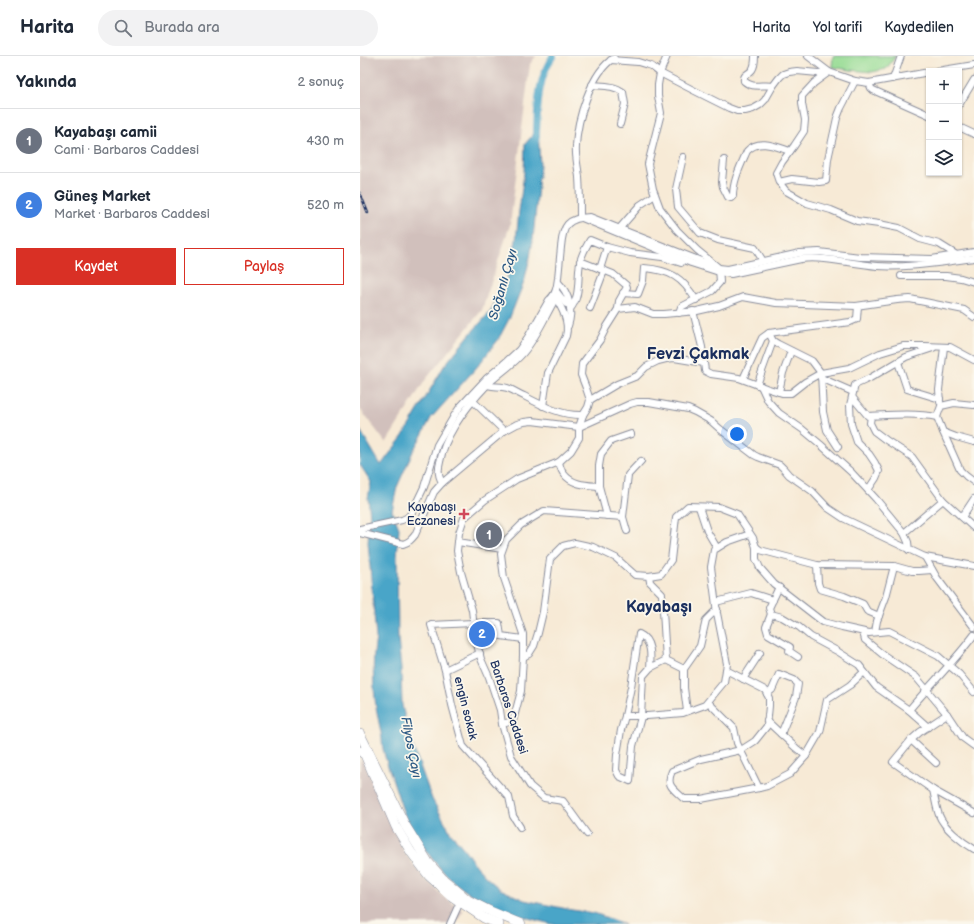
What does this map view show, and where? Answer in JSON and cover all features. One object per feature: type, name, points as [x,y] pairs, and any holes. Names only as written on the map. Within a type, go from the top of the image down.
[{"type":"highway","points":[[360,734],[404,825],[428,862],[443,879],[468,900],[490,912],[521,924]]},
{"type":"highway","points":[[360,751],[365,755],[396,828],[411,852],[429,876],[460,902],[484,918],[499,924]]},
{"type":"street","points":[[667,56],[660,73],[658,90],[661,113],[648,164],[653,189],[660,208],[677,230],[719,270],[720,282],[712,291],[681,307],[679,313]]},
{"type":"street","points":[[755,56],[753,68],[744,76],[744,81],[751,86],[773,86]]},
{"type":"street","points":[[808,56],[829,72],[855,82],[869,83],[926,72]]},
{"type":"street","points":[[893,78],[901,56]]},
{"type":"street","points":[[580,217],[581,194],[576,146],[580,114],[592,85],[607,62],[613,58],[638,62],[651,66],[660,73],[737,111],[753,109],[760,105],[783,74],[797,70],[818,73],[829,72]]},
{"type":"street","points":[[956,68],[974,65]]},
{"type":"street","points":[[829,72],[814,83],[802,96],[805,120],[804,131],[776,173],[779,182],[786,191],[807,203],[830,210],[857,221],[899,228],[920,239],[939,244],[955,254]]},
{"type":"street","points":[[960,104],[974,80]]},
{"type":"street","points":[[779,182],[792,179],[819,182],[826,181],[828,159],[837,118],[855,82]]},
{"type":"street","points":[[869,83],[873,90],[926,114]]},
{"type":"street","points":[[592,85],[610,86],[623,92],[625,104],[620,124]]},
{"type":"street","points":[[962,128],[974,134]]},
{"type":"street","points":[[724,160],[722,185],[728,197],[731,198],[733,196],[733,188],[747,150],[758,144],[762,144],[790,151]]},
{"type":"street","points":[[683,157],[676,190],[678,207],[700,233],[718,240],[755,248],[763,261]]},
{"type":"street","points":[[619,229],[640,205],[655,195]]},
{"type":"street","points":[[580,217],[691,263],[719,270],[800,253],[819,252],[860,257],[932,259],[974,252]]},
{"type":"street","points":[[362,531],[408,517],[424,487],[436,445],[460,407],[485,384],[515,361],[528,347],[553,303],[558,282],[561,236],[567,224],[571,221],[580,217],[590,217],[731,274],[811,257],[878,266],[925,265],[974,258]]},
{"type":"street","points":[[570,307],[574,304],[577,297],[580,261],[590,240],[607,247],[630,253],[662,257],[684,264],[691,263]]},
{"type":"street","points":[[590,308],[602,270],[607,247]]},
{"type":"street","points":[[580,261],[614,274],[626,285],[619,301],[618,309],[600,340],[582,364],[581,375],[590,400],[617,384],[637,376],[646,367],[666,358],[704,363]]},
{"type":"street","points":[[623,293],[638,294],[643,282],[644,268],[655,269],[676,276],[688,288],[696,300]]},
{"type":"street","points":[[902,276],[946,276],[974,282]]},
{"type":"street","points":[[543,406],[548,373],[566,336],[570,319],[569,300],[566,292],[558,282]]},
{"type":"street","points":[[554,294],[570,307]]},
{"type":"street","points":[[554,294],[565,316],[568,327]]},
{"type":"street","points":[[618,309],[635,307],[658,315],[719,306],[743,298],[776,303],[858,306],[910,299],[964,310],[974,317]]},
{"type":"street","points":[[743,379],[762,338],[769,333],[850,322],[856,319],[858,306]]},
{"type":"street","points":[[693,311],[702,347],[705,371],[711,374],[743,379],[779,392],[791,393],[805,382],[849,368],[880,353],[902,346],[950,348],[974,360]]},
{"type":"street","points":[[769,333],[773,341],[812,361],[821,376],[823,412],[827,430],[838,447]]},
{"type":"street","points":[[773,341],[759,385],[768,401],[778,413],[820,444],[851,472],[904,533],[908,542],[909,550]]},
{"type":"street","points":[[868,490],[879,471],[869,454],[857,442],[851,424],[850,405],[855,385],[906,357],[937,347]]},
{"type":"street","points":[[944,347],[939,390],[941,406],[937,417],[960,470],[974,482]]},
{"type":"street","points":[[779,392],[783,373],[791,351]]},
{"type":"street","points":[[898,362],[908,389],[940,399]]},
{"type":"street","points":[[821,376],[853,394],[868,416],[927,415],[937,417]]},
{"type":"street","points":[[442,483],[438,474],[441,453],[448,437],[485,384]]},
{"type":"street","points":[[485,384],[493,387],[509,388],[550,409],[572,415],[583,414]]},
{"type":"street","name":"Barbaros Caddesi","points":[[587,834],[563,801],[544,798],[530,786],[511,756],[498,703],[475,637],[472,610],[461,572],[458,542],[459,533],[464,518],[485,500],[517,478],[559,462],[571,451],[579,438],[579,427],[583,414],[588,407],[590,400]]},
{"type":"street","points":[[473,401],[504,431]]},
{"type":"street","points":[[362,531],[403,544],[408,543],[415,535],[434,492],[442,483],[504,431],[517,424],[532,421],[579,427],[637,402],[649,402],[688,409],[707,419],[758,457],[780,465],[789,475],[812,491],[828,508],[842,518],[925,557],[974,566]]},
{"type":"street","points":[[941,406],[954,403],[974,405]]},
{"type":"street","points":[[871,416],[870,423],[874,431],[912,457],[943,500],[974,528]]},
{"type":"street","points":[[943,432],[974,442]]},
{"type":"street","points":[[607,516],[599,486],[599,466],[601,454],[611,441],[631,434]]},
{"type":"street","points":[[627,531],[623,517],[628,475],[641,461]]},
{"type":"street","points":[[559,462],[563,473],[570,480],[583,485],[599,486]]},
{"type":"street","points":[[429,471],[438,474]]},
{"type":"street","points":[[424,487],[434,492]]},
{"type":"street","points":[[962,517],[974,499]]},
{"type":"street","points":[[904,533],[943,500]]},
{"type":"street","points":[[523,657],[529,654],[534,646],[538,633],[543,612],[550,559],[563,546],[575,543],[593,547],[616,558],[635,575],[649,576],[662,574],[671,560],[676,516],[688,506],[719,507],[737,514],[753,538],[756,547],[756,559],[760,568],[774,584],[823,622],[869,633],[889,631],[938,656],[959,674],[974,692]]},
{"type":"street","points":[[699,507],[707,531],[717,548]]},
{"type":"street","points":[[502,724],[513,721],[521,692],[523,657],[523,634],[504,578],[501,554],[506,540],[521,525],[544,511],[623,517]]},
{"type":"street","points":[[625,716],[641,717],[683,713],[705,705],[724,682],[727,664],[716,606],[711,567],[714,550],[727,542],[750,534]]},
{"type":"street","points":[[458,542],[502,549]]},
{"type":"street","points":[[756,547],[760,550],[817,565],[894,566],[919,571],[932,570]]},
{"type":"street","points":[[925,557],[937,578],[974,628]]},
{"type":"street","points":[[817,565],[818,583],[820,589],[864,604],[867,611],[879,616]]},
{"type":"street","points":[[875,632],[894,566]]},
{"type":"street","points":[[649,576],[650,582],[662,594],[666,660]]},
{"type":"street","points":[[779,587],[769,608],[771,614],[766,628],[768,634],[790,647],[790,651],[798,658]]},
{"type":"street","points":[[687,711],[684,688],[684,669],[700,646],[706,620],[716,606],[751,593],[773,600]]},
{"type":"street","points":[[771,614],[782,617],[799,627],[811,637],[859,665],[876,687],[909,710],[928,727]]},
{"type":"street","points":[[968,618],[974,615]]},
{"type":"street","points":[[473,623],[499,623],[501,636],[523,638]]},
{"type":"street","name":"engin sokak","points":[[473,623],[431,625],[445,670],[452,705],[463,746],[509,797],[513,816],[520,827]]},
{"type":"street","points":[[863,632],[866,640],[882,654],[916,677],[947,714],[963,738],[974,746]]},
{"type":"street","points":[[650,668],[651,656],[649,645],[645,637],[640,634],[634,674],[621,730],[617,755],[616,770],[619,776],[630,781],[634,746],[641,717],[643,676],[650,668],[666,660]]},
{"type":"street","points":[[909,710],[926,689],[949,666],[974,635]]},
{"type":"street","points":[[445,670],[480,653]]},
{"type":"street","points":[[743,679],[760,653]]},
{"type":"street","points":[[666,660],[684,669]]},
{"type":"street","points":[[726,670],[765,690],[769,706],[767,726],[755,740],[741,750],[701,759],[672,771],[669,779],[671,787],[684,799],[702,799],[759,788],[767,786],[790,774],[806,756],[820,732],[826,700],[850,685],[864,672]]},
{"type":"street","points":[[634,674],[643,676]]},
{"type":"street","points":[[767,694],[772,690],[779,674],[794,680],[798,684],[796,697],[780,734]]},
{"type":"street","points":[[708,702],[734,728],[737,743],[759,788]]},
{"type":"street","points":[[947,714],[920,732],[911,740],[893,762],[933,790],[974,813]]},
{"type":"street","points":[[767,721],[806,756]]},
{"type":"street","points":[[911,740],[936,763]]},
{"type":"street","points":[[933,790],[939,815],[946,827],[974,849]]},
{"type":"street","points":[[450,924],[460,902]]},
{"type":"shaded area","points":[[360,56],[536,56],[530,64],[510,225],[482,310],[426,379],[386,443],[360,409]]},
{"type":"shaded area","points":[[360,759],[364,763],[405,854],[425,879],[444,897],[463,911],[455,924],[360,924]]},
{"type":"green space","points":[[833,56],[896,56],[886,69],[872,72],[832,67]]},
{"type":"water","name":"Filyos Çayı","points":[[538,129],[540,165],[533,239],[524,282],[510,317],[498,340],[477,367],[431,418],[414,449],[397,487],[392,511],[399,528],[397,557],[398,639],[402,705],[411,741],[432,799],[451,833],[486,877],[500,889],[524,900],[594,913],[624,924],[552,924],[514,914],[489,904],[477,898],[455,883],[427,852],[414,834],[405,816],[384,754],[376,710],[373,664],[376,638],[368,542],[370,516],[368,498],[371,482],[360,465],[360,430],[381,465],[403,436],[444,366],[491,311],[508,275],[516,241],[524,173],[525,144]]},
{"type":"waterway","name":"Soğanlı Çayı","points":[[536,140],[539,96],[543,75],[553,56]]},
{"type":"railway","points":[[360,193],[368,213]]},
{"type":"place","name":"Kayabaşı Eczanesi","points":[[464,514]]},
{"type":"place","name":"Kayabaşı camii","points":[[489,535]]},
{"type":"place","name":"Güneş Market","points":[[482,634]]},
{"type":"district","name":"Fevzi Çakmak","points":[[698,353]]},
{"type":"district","name":"Kayabaşı","points":[[659,606]]}]
